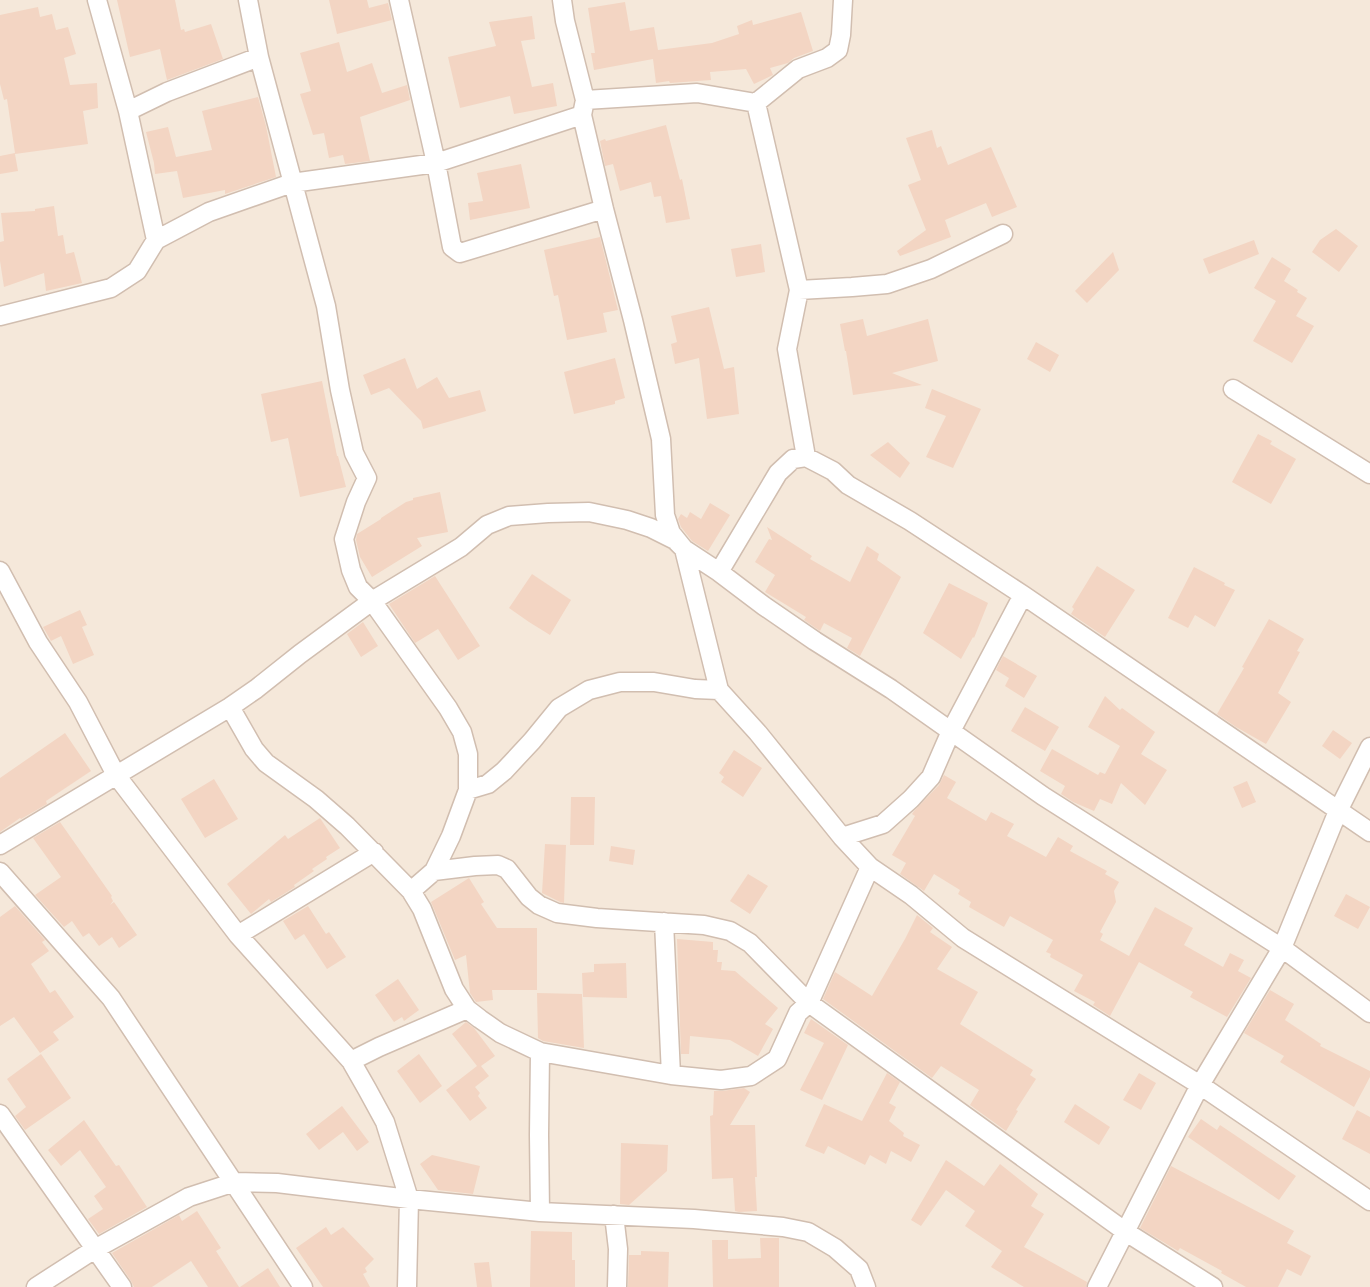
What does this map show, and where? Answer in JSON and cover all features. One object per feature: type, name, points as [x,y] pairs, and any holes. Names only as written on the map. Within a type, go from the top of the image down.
[{"type":"street","points":[[97,0],[128,111],[156,240]]},
{"type":"street","points":[[248,0],[259,57],[326,306],[340,390],[354,453],[367,478],[356,502],[344,539],[351,570],[358,587],[372,601],[448,708],[462,732],[468,754],[468,790],[451,836],[434,871],[411,891]]},
{"type":"street","points":[[399,0],[436,163],[452,247],[460,253],[604,209]]},
{"type":"street","points":[[562,0],[604,209],[661,439],[665,515],[671,532],[684,549],[719,690],[765,741],[842,837],[870,867],[911,895],[963,938],[1200,1085],[1370,1201]]},
{"type":"street","points":[[756,104],[798,69],[827,58],[838,50],[843,0]]},
{"type":"street","points":[[128,111],[166,92],[259,57]]},
{"type":"street","points":[[0,316],[111,288],[137,271],[156,240],[209,212],[292,183],[436,163],[583,107],[697,93],[756,104]]},
{"type":"street","points":[[756,104],[800,290],[787,349],[806,457]]},
{"type":"street","points":[[800,290],[887,284],[931,269],[1003,234]]},
{"type":"street","points":[[1233,389],[1370,474]]},
{"type":"street","points":[[719,572],[778,473],[794,459],[806,457],[833,471],[848,485],[910,521],[1023,595],[1370,832]]},
{"type":"street","points":[[0,845],[230,707],[372,601],[461,547],[487,525],[509,516],[589,512],[627,520],[651,528],[675,540],[684,549],[815,641],[891,689],[1043,796],[1282,948],[1370,1013]]},
{"type":"street","points":[[0,571],[38,642],[78,702],[116,775],[238,935],[351,1061],[385,1122],[409,1200],[407,1287]]},
{"type":"street","points":[[842,837],[883,824],[931,777],[951,731],[1023,595]]},
{"type":"street","points":[[468,790],[488,783],[504,771],[559,708],[589,690],[620,682],[654,682],[695,689],[719,690]]},
{"type":"street","points":[[230,707],[254,749],[266,763],[316,799],[347,826],[411,891],[422,909],[454,989],[467,1009],[500,1033],[540,1052],[671,1075],[721,1080],[751,1077],[777,1059],[798,1013],[809,1003],[870,867]]},
{"type":"street","points":[[1097,1287],[1200,1085],[1282,948],[1338,811],[1370,747]]},
{"type":"street","points":[[238,935],[374,852]]},
{"type":"street","points":[[434,871],[498,865],[507,869],[529,897],[556,913],[704,925],[730,931],[750,943],[809,1003],[1126,1232],[1214,1287]]},
{"type":"street","points":[[0,872],[111,998],[303,1287]]},
{"type":"street","points":[[664,922],[671,1075]]},
{"type":"street","points":[[351,1061],[467,1009]]},
{"type":"street","points":[[540,1052],[540,1212]]},
{"type":"street","points":[[0,1114],[122,1287]]},
{"type":"street","points":[[36,1287],[94,1249],[189,1197],[235,1182],[277,1183],[409,1200],[540,1212],[694,1219],[783,1227],[808,1232],[835,1248],[859,1269],[866,1287]]},
{"type":"street","points":[[614,1215],[618,1249],[617,1287]]},
{"type":"shaded area","points":[[0,0],[1370,0],[1370,1287],[0,1287]]},
{"type":"building","points":[[117,0],[175,0],[181,30],[184,29],[185,32],[211,24],[223,59],[167,80],[160,49],[130,57]]},
{"type":"building","points":[[329,0],[367,0],[369,8],[388,3],[392,20],[337,34]]},
{"type":"building","points":[[625,2],[630,31],[654,27],[658,50],[712,43],[739,34],[737,26],[752,20],[753,25],[801,12],[813,51],[794,58],[788,63],[770,68],[773,75],[754,84],[746,69],[710,72],[711,80],[656,83],[653,59],[594,70],[591,53],[595,53],[588,8]]},
{"type":"building","points":[[38,7],[40,17],[52,14],[56,30],[68,27],[76,54],[64,58],[70,85],[97,83],[98,108],[83,111],[88,144],[15,154],[18,171],[0,174],[0,156],[15,153],[7,99],[4,100],[0,84],[0,15]]},
{"type":"building","points":[[532,16],[535,39],[521,41],[532,87],[553,83],[557,106],[514,114],[510,96],[460,108],[448,57],[496,46],[489,22]]},
{"type":"building","points":[[339,42],[347,72],[372,63],[382,93],[407,85],[410,100],[360,117],[370,161],[345,164],[343,155],[329,158],[324,133],[313,135],[300,94],[311,91],[300,53]]},
{"type":"building","points":[[258,97],[276,177],[225,194],[225,190],[183,198],[177,171],[155,174],[146,132],[168,127],[176,157],[212,150],[202,111]]},
{"type":"building","points":[[666,125],[680,180],[682,179],[690,219],[666,223],[661,196],[654,197],[651,182],[620,191],[613,164],[605,166],[600,141]]},
{"type":"building","points":[[932,130],[937,148],[941,146],[948,165],[991,147],[1017,207],[992,217],[986,203],[945,220],[951,237],[900,256],[897,251],[926,230],[908,185],[921,180],[906,138]]},
{"type":"building","points":[[521,164],[530,208],[470,220],[468,203],[483,201],[477,173]]},
{"type":"building","points":[[54,206],[58,236],[63,235],[66,254],[74,252],[82,283],[46,291],[44,273],[4,287],[0,261],[0,242],[4,241],[1,213],[35,211],[35,209]]},
{"type":"building","points":[[1336,229],[1358,246],[1339,272],[1312,252],[1320,240]]},
{"type":"building","points":[[600,237],[618,310],[603,313],[607,332],[567,340],[558,295],[554,296],[544,250]]},
{"type":"building","points":[[1254,240],[1259,254],[1209,274],[1203,259]]},
{"type":"building","points":[[761,244],[765,272],[736,277],[731,249]]},
{"type":"building","points":[[1113,252],[1119,270],[1087,303],[1075,291]]},
{"type":"building","points":[[1272,257],[1291,269],[1284,281],[1307,298],[1296,316],[1314,326],[1292,363],[1253,341],[1276,301],[1254,288]]},
{"type":"building","points":[[709,307],[724,369],[734,367],[739,414],[707,419],[699,358],[675,364],[671,344],[677,342],[671,316]]},
{"type":"building","points":[[863,319],[867,336],[928,319],[938,361],[892,373],[922,385],[853,395],[840,324]]},
{"type":"building","points":[[1036,342],[1059,355],[1050,372],[1027,359]]},
{"type":"building","points":[[405,358],[417,389],[437,377],[449,398],[480,390],[486,411],[423,429],[421,421],[389,388],[371,395],[363,375]]},
{"type":"building","points":[[615,358],[625,398],[615,401],[615,404],[574,414],[564,372]]},
{"type":"building","points":[[322,381],[337,456],[346,487],[300,497],[288,438],[271,442],[261,394]]},
{"type":"building","points":[[932,389],[981,409],[953,468],[926,457],[946,416],[925,408]]},
{"type":"building","points":[[1258,434],[1272,441],[1270,444],[1296,459],[1271,504],[1232,482]]},
{"type":"building","points":[[888,442],[910,463],[900,478],[870,455]]},
{"type":"building","points":[[440,492],[448,532],[417,538],[422,546],[372,577],[360,557],[357,534],[413,498]]},
{"type":"building","points":[[710,503],[730,515],[708,551],[692,541],[678,519],[681,514],[687,518],[690,512],[701,519]]},
{"type":"building","points":[[767,527],[812,556],[810,559],[850,582],[867,546],[879,554],[877,560],[901,577],[860,656],[847,648],[852,638],[824,623],[820,631],[804,620],[806,617],[765,592],[775,575],[755,562],[769,539],[772,540]]},
{"type":"building","points":[[1097,566],[1135,590],[1105,637],[1071,614],[1074,609],[1072,607]]},
{"type":"building","points":[[1194,567],[1235,590],[1215,627],[1195,615],[1188,628],[1168,618]]},
{"type":"building","points":[[532,574],[571,600],[550,635],[509,608]]},
{"type":"building","points":[[435,576],[480,646],[458,660],[438,629],[415,643],[389,604]]},
{"type":"building","points":[[949,583],[988,603],[974,638],[961,659],[923,633]]},
{"type":"building","points":[[80,610],[87,625],[82,627],[94,655],[73,664],[61,636],[51,641],[43,627]]},
{"type":"building","points":[[1269,619],[1304,639],[1297,651],[1300,652],[1278,693],[1291,702],[1266,744],[1217,714]]},
{"type":"building","points":[[363,622],[378,646],[361,657],[347,634]]},
{"type":"building","points":[[1003,656],[1037,676],[1024,698],[1005,686],[1009,678],[996,670]]},
{"type":"building","points":[[1105,696],[1120,710],[1122,708],[1155,732],[1141,754],[1167,770],[1145,805],[1121,783],[1112,804],[1100,799],[1094,811],[1061,794],[1065,786],[1040,771],[1052,749],[1098,775],[1100,772],[1105,774],[1120,746],[1088,727]]},
{"type":"building","points":[[1025,707],[1059,727],[1045,751],[1011,731]]},
{"type":"building","points":[[1333,730],[1352,743],[1340,759],[1322,746]]},
{"type":"building","points":[[65,733],[91,771],[46,801],[47,804],[0,832],[0,778]]},
{"type":"building","points":[[734,750],[762,768],[743,797],[721,782],[724,777],[719,773]]},
{"type":"building","points":[[944,775],[956,782],[947,798],[986,821],[991,812],[1014,824],[1007,836],[1046,857],[1058,837],[1073,846],[1070,851],[1107,871],[1105,874],[1119,882],[1114,891],[1116,902],[1100,932],[1103,934],[1100,940],[1129,956],[1155,907],[1193,928],[1184,945],[1223,967],[1230,953],[1244,960],[1238,971],[1251,978],[1227,1017],[1190,997],[1193,992],[1139,962],[1110,1016],[1093,1005],[1095,1002],[1074,991],[1083,975],[1050,957],[1051,954],[1046,952],[1053,940],[1010,916],[1004,927],[969,907],[971,902],[958,894],[960,890],[934,874],[924,891],[900,874],[906,863],[892,855],[915,816],[912,814],[939,785]]},
{"type":"building","points":[[214,779],[238,819],[205,838],[181,799]]},
{"type":"building","points":[[1247,781],[1256,802],[1242,808],[1233,787]]},
{"type":"building","points":[[571,797],[595,797],[594,845],[570,845]]},
{"type":"building","points":[[320,818],[340,848],[312,869],[314,871],[294,885],[295,887],[271,902],[269,899],[251,914],[227,884],[285,835],[288,839]]},
{"type":"building","points":[[60,822],[112,896],[113,901],[110,905],[114,902],[137,935],[119,948],[112,937],[99,946],[89,933],[83,937],[72,921],[64,927],[35,895],[61,877],[33,838]]},
{"type":"building","points":[[545,844],[566,845],[564,903],[542,893]]},
{"type":"building","points":[[611,846],[635,850],[633,865],[609,861]]},
{"type":"building","points":[[748,874],[768,886],[750,914],[730,901]]},
{"type":"building","points":[[469,878],[484,902],[481,904],[497,928],[537,928],[537,990],[492,990],[493,1000],[476,1002],[470,993],[466,955],[455,960],[431,902]]},
{"type":"building","points":[[1346,894],[1370,907],[1358,929],[1334,916]]},
{"type":"building","points":[[15,906],[45,940],[42,942],[49,951],[31,964],[50,993],[55,990],[74,1017],[53,1032],[59,1040],[40,1053],[14,1017],[0,1026],[0,917]]},
{"type":"building","points":[[308,906],[326,934],[329,932],[346,957],[327,969],[304,934],[295,940],[283,921]]},
{"type":"building","points":[[917,915],[933,928],[930,932],[952,947],[937,969],[978,992],[960,1024],[1033,1070],[1030,1075],[1036,1079],[1016,1110],[1018,1111],[1006,1131],[970,1105],[979,1090],[941,1066],[932,1078],[823,999],[835,972],[872,996]]},
{"type":"building","points":[[677,939],[713,942],[713,950],[718,950],[717,962],[722,962],[721,970],[735,971],[778,1008],[765,1024],[773,1029],[758,1056],[730,1040],[690,1036],[689,1054],[681,1054]]},
{"type":"building","points":[[626,963],[627,998],[583,997],[582,973],[594,972],[594,964]]},
{"type":"building","points":[[398,979],[419,1010],[404,1021],[402,1017],[394,1022],[375,995]]},
{"type":"building","points":[[1270,990],[1294,1004],[1285,1020],[1321,1044],[1320,1046],[1370,1071],[1370,1077],[1354,1107],[1280,1062],[1284,1056],[1244,1033]]},
{"type":"building","points":[[537,993],[582,994],[584,1048],[543,1041],[538,1038]]},
{"type":"building","points":[[811,1019],[848,1045],[822,1100],[800,1090],[824,1043],[804,1033]]},
{"type":"building","points":[[466,1022],[474,1028],[495,1056],[481,1066],[489,1076],[475,1087],[480,1093],[478,1096],[487,1108],[470,1121],[446,1090],[477,1066],[452,1034]]},
{"type":"building","points":[[41,1054],[71,1098],[25,1130],[15,1116],[26,1107],[7,1079]]},
{"type":"building","points":[[419,1054],[442,1086],[420,1103],[397,1071]]},
{"type":"building","points":[[887,1073],[900,1082],[889,1103],[896,1107],[889,1121],[904,1133],[903,1136],[920,1145],[911,1162],[891,1151],[886,1164],[870,1155],[865,1165],[828,1146],[824,1154],[805,1146],[824,1104],[862,1121]]},
{"type":"building","points":[[1139,1073],[1156,1083],[1141,1110],[1123,1100]]},
{"type":"building","points":[[744,1088],[750,1092],[730,1125],[755,1125],[757,1211],[739,1212],[735,1211],[733,1178],[712,1179],[710,1116],[713,1115],[714,1091]]},
{"type":"building","points":[[1075,1104],[1110,1127],[1099,1145],[1064,1122]]},
{"type":"building","points":[[342,1106],[369,1142],[357,1151],[343,1132],[319,1150],[306,1134]]},
{"type":"building","points":[[1357,1110],[1370,1117],[1370,1154],[1342,1139]]},
{"type":"building","points":[[1201,1119],[1217,1130],[1220,1125],[1296,1176],[1279,1200],[1188,1137]]},
{"type":"building","points":[[84,1120],[116,1166],[119,1165],[147,1207],[99,1234],[88,1219],[103,1209],[94,1196],[106,1187],[80,1150],[61,1166],[48,1150]]},
{"type":"building","points":[[621,1143],[668,1145],[667,1171],[629,1205],[620,1204]]},
{"type":"building","points":[[432,1155],[480,1166],[473,1194],[438,1190],[420,1164]]},
{"type":"building","points":[[946,1160],[984,1186],[1000,1164],[1038,1194],[1031,1206],[1044,1214],[1024,1247],[1087,1282],[1086,1287],[1024,1287],[991,1267],[1002,1251],[965,1226],[975,1211],[946,1190],[921,1226],[911,1220]]},
{"type":"building","points":[[1171,1166],[1294,1231],[1287,1243],[1311,1256],[1301,1276],[1287,1269],[1278,1287],[1246,1287],[1221,1273],[1222,1271],[1180,1248],[1178,1251],[1140,1228]]},
{"type":"building","points":[[197,1211],[221,1248],[216,1251],[239,1287],[208,1287],[191,1261],[152,1287],[134,1287],[112,1253],[179,1215],[182,1221]]},
{"type":"building","points":[[326,1227],[331,1235],[343,1227],[374,1259],[365,1268],[367,1272],[363,1274],[370,1287],[323,1287],[296,1248]]},
{"type":"building","points":[[531,1231],[572,1232],[575,1287],[530,1287]]},
{"type":"building","points":[[760,1238],[779,1238],[779,1287],[713,1287],[712,1240],[728,1240],[728,1259],[761,1258]]},
{"type":"building","points":[[641,1251],[669,1252],[668,1287],[628,1287],[629,1255],[641,1255]]},
{"type":"building","points":[[489,1262],[492,1287],[477,1287],[474,1263]]},
{"type":"building","points":[[268,1268],[280,1287],[240,1287]]}]
